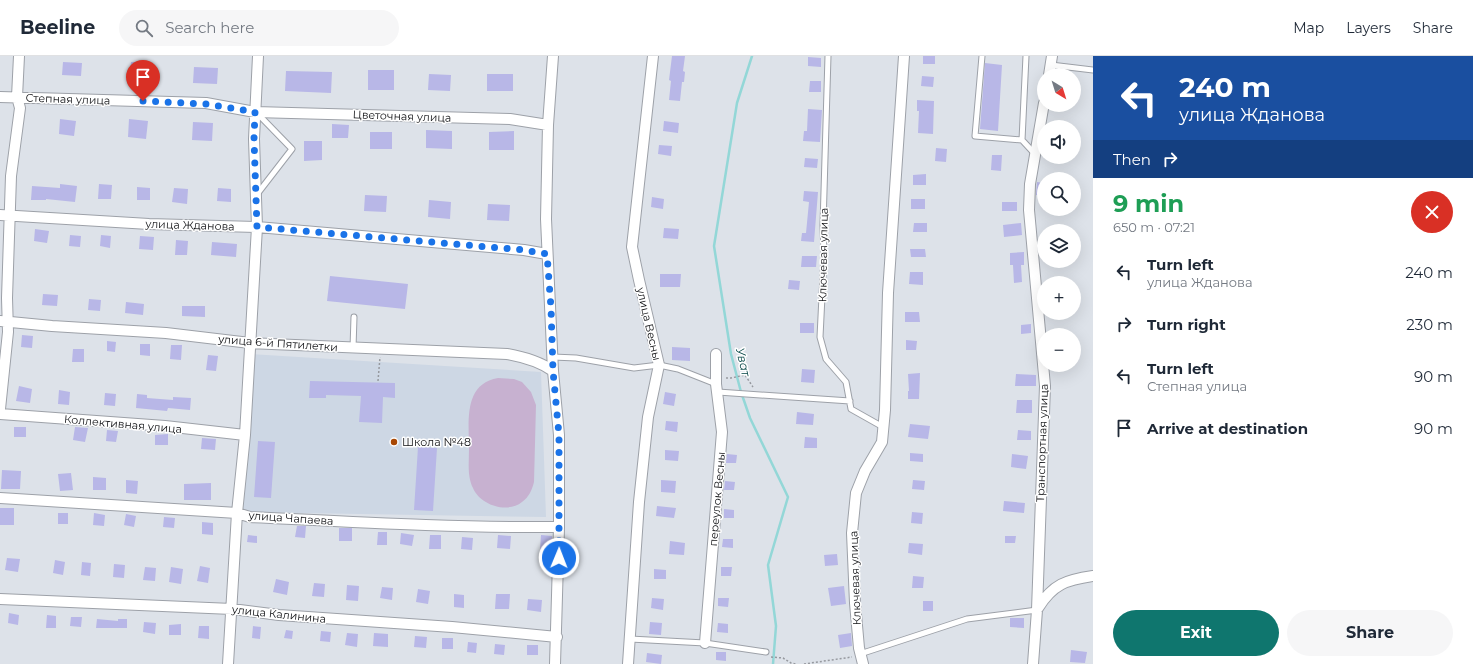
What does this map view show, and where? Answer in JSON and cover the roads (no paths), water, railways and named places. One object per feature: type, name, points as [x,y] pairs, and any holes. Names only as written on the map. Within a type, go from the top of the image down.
[{"type":"street","points":[[0,409],[4,321],[7,298],[5,215],[20,108],[17,97],[19,56]]},
{"type":"street","points":[[228,664],[237,513],[245,435],[257,227],[254,139],[258,56]]},
{"type":"street","points":[[553,56],[548,125],[546,219],[553,371],[559,435],[559,527],[556,664]]},
{"type":"street","name":"улица Весны","points":[[628,664],[641,486],[648,417],[659,365],[632,247],[653,56]]},
{"type":"street","name":"Ключевая улица","points":[[861,659],[855,603],[852,534],[856,493],[865,471],[882,442],[884,427],[888,293],[904,56]]},
{"type":"street","name":"Степная улица","points":[[0,97],[206,104],[255,112]]},
{"type":"street","name":"Цветочная улица","points":[[255,112],[510,119],[548,125]]},
{"type":"street","name":"Транспортная улица","points":[[1034,664],[1045,386],[1029,210],[1030,184],[1042,112]]},
{"type":"street","name":"улица Жданова","points":[[5,215],[149,224],[257,227],[524,250],[547,254]]},
{"type":"street","name":"улица 6-й Пятилетки","points":[[4,321],[52,326],[166,333],[250,343],[353,348],[381,353],[514,355],[536,361],[553,371]]},
{"type":"street","name":"переулок Весны","points":[[705,643],[722,432],[717,388],[716,354]]},
{"type":"street","name":"Коллективная улица","points":[[0,414],[166,426],[245,435]]},
{"type":"street","name":"улица Чапаева","points":[[0,498],[237,513],[250,517],[410,526],[493,528],[559,527]]},
{"type":"street","points":[[1037,610],[1046,596],[1058,585],[1078,578],[1093,576]]},
{"type":"street","name":"улица Калинина","points":[[0,598],[232,609],[279,615],[452,627],[557,637]]},
{"type":"lane","name":"Ключевая улица","points":[[828,56],[823,225],[824,255],[820,337],[826,359],[846,382],[851,409],[884,427]]},
{"type":"lane","points":[[982,56],[975,136],[1022,140]]},
{"type":"lane","points":[[1025,56],[1022,140],[1035,155]]},
{"type":"lane","points":[[1051,65],[1093,70]]},
{"type":"lane","points":[[255,112],[292,149],[255,196]]},
{"type":"lane","points":[[353,348],[354,317]]},
{"type":"lane","points":[[553,356],[576,358],[634,368],[659,365],[678,370],[717,388],[757,394],[850,401]]},
{"type":"lane","points":[[861,659],[967,619],[1037,610]]},
{"type":"lane","points":[[630,639],[705,643],[766,652]]},
{"type":"waterway","name":"Уват","points":[[752,56],[737,103],[714,246],[731,354],[741,392],[750,418],[788,497],[768,565],[776,626],[773,664]]},
{"type":"place","name":"Школа №48","points":[[394,442]]}]
